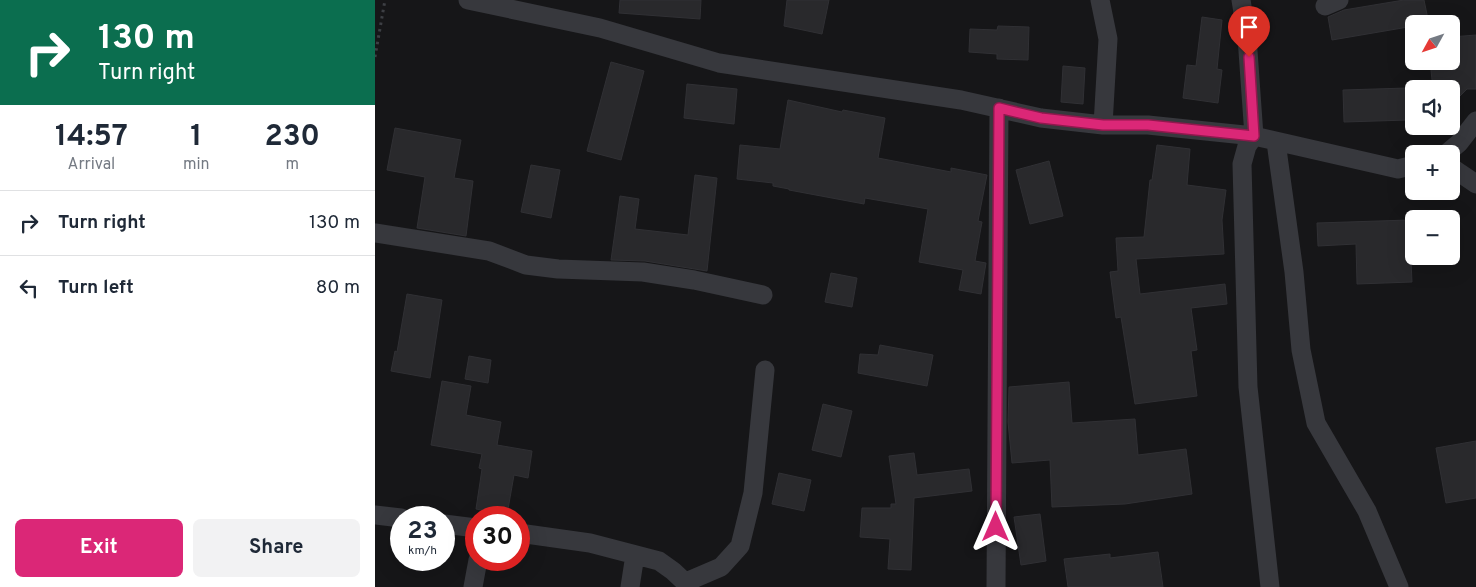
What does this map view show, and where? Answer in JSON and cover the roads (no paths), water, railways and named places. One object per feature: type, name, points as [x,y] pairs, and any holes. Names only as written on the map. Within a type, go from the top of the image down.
[{"type":"street","points":[[468,0],[600,28],[719,63],[961,100],[1041,118],[1103,125],[1148,125],[1254,136],[1398,170],[1405,168]]},
{"type":"street","points":[[1100,0],[1108,39],[1103,125]]},
{"type":"street","points":[[1241,0],[1247,37],[1254,136],[1247,146],[1242,164],[1248,378],[1270,587]]},
{"type":"street","points":[[995,587],[999,108]]},
{"type":"street","points":[[1457,145],[1476,121]]},
{"type":"street","points":[[1276,142],[1301,350],[1315,423],[1367,510],[1399,587]]},
{"type":"street","points":[[1460,173],[1476,184]]},
{"type":"street","points":[[375,233],[489,251],[526,265],[558,269],[643,272],[694,280],[763,295]]},
{"type":"street","points":[[530,535],[590,543],[659,561],[688,585],[721,567],[740,546],[753,493],[765,370]]},
{"type":"street","points":[[375,515],[390,517]]},
{"type":"street","points":[[630,587],[635,555]]},
{"type":"street","points":[[473,587],[477,571]]}]
